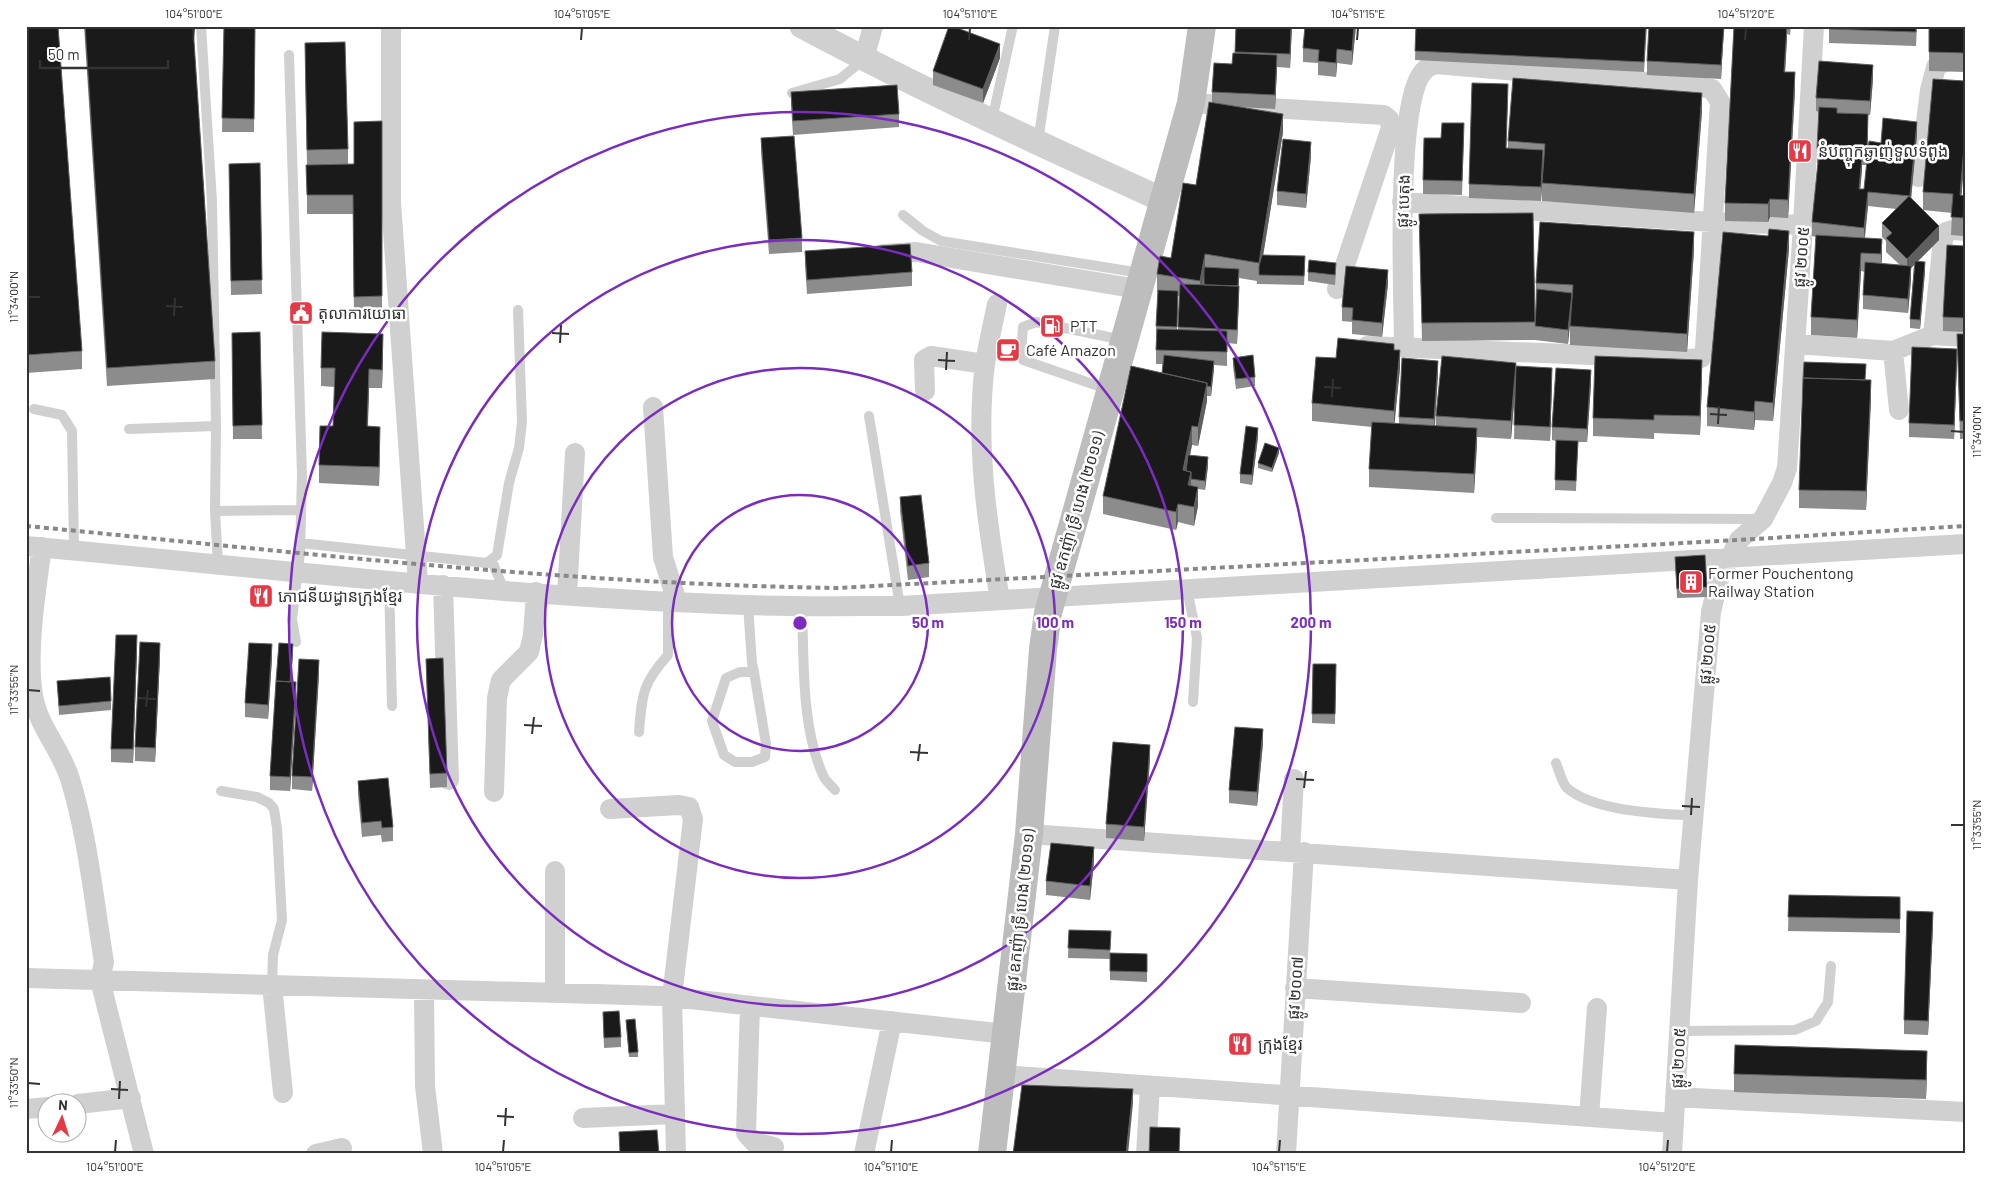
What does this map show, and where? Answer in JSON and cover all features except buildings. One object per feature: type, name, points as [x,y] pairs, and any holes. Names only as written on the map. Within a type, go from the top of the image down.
[{"type":"main road","name":"ផ្លូវ ឧកញ៉ា ទ្រី ហេង (២០១១)","points":[[992,1154],[1028,834],[1043,649],[1052,596],[1191,103],[1202,26]]},
{"type":"street","points":[[390,26],[391,202],[418,583]]},
{"type":"street","points":[[802,26],[864,59],[992,121],[1163,200]]},
{"type":"street","points":[[864,59],[873,26]]},
{"type":"street","name":"ផ្លូវ ២០០៥","points":[[1672,1154],[1688,880],[1711,612],[1719,579],[1739,540],[1763,519],[1782,483],[1787,468],[1814,26]]},
{"type":"street","points":[[1919,178],[1930,90],[1936,66],[1946,60],[1965,59]]},
{"type":"street","name":"ផ្លូវ បេតុង","points":[[1404,347],[1402,202],[1409,114],[1419,78],[1424,70],[1435,64],[1712,89],[1720,102],[1712,222]]},
{"type":"street","points":[[1191,103],[1384,115],[1389,120],[1391,128],[1337,290]]},
{"type":"street","points":[[1402,202],[1712,222],[1803,225]]},
{"type":"street","points":[[1350,346],[1679,359],[1701,358],[1705,349],[1712,222]]},
{"type":"street","points":[[1933,335],[1943,240],[1946,232],[1952,230],[1965,231]]},
{"type":"street","points":[[868,255],[916,252],[1140,281]]},
{"type":"street","points":[[997,304],[985,364],[982,412],[984,494],[1000,600]]},
{"type":"street","points":[[1796,344],[1893,351],[1933,335],[1965,336]]},
{"type":"street","points":[[1893,351],[1899,410]]},
{"type":"street","points":[[925,391],[924,360],[931,356],[985,364]]},
{"type":"street","points":[[653,407],[663,557],[673,602]]},
{"type":"street","points":[[567,594],[575,453]]},
{"type":"street","points":[[144,1154],[100,980],[104,962],[80,816],[69,776],[36,712],[31,679],[34,620],[34,547],[418,583],[673,602],[748,606],[900,606],[1965,544]]},
{"type":"street","points":[[443,585],[449,780]]},
{"type":"street","points":[[494,792],[497,698],[501,680],[529,652],[534,635],[536,592]]},
{"type":"street","name":"ផ្លូវ ២០០៧","points":[[1286,1154],[1295,988],[1297,852],[1294,778]]},
{"type":"street","points":[[610,808],[679,805],[689,807],[693,819],[672,997],[676,1154]]},
{"type":"street","points":[[1028,834],[1688,880]]},
{"type":"street","points":[[555,871],[555,993]]},
{"type":"street","points":[[26,978],[672,997],[1006,1034]]},
{"type":"street","points":[[272,986],[283,1093]]},
{"type":"street","points":[[1295,988],[1521,1003]]},
{"type":"street","points":[[424,990],[425,1086],[433,1154]]},
{"type":"street","points":[[750,1006],[746,1133],[754,1142],[774,1147]]},
{"type":"street","points":[[1589,1117],[1597,1008]]},
{"type":"street","points":[[864,1154],[892,1022]]},
{"type":"street","points":[[1002,1075],[1674,1124]]},
{"type":"street","points":[[1146,1154],[1150,1086]]},
{"type":"street","points":[[1675,1097],[1965,1112]]},
{"type":"street","points":[[88,1103],[131,1098]]},
{"type":"street","points":[[583,1118],[674,1114]]},
{"type":"street","points":[[316,1154],[342,1148]]},
{"type":"lane","points":[[201,26],[212,201],[216,426],[215,511],[218,564]]},
{"type":"lane","points":[[1038,143],[1055,26]]},
{"type":"lane","points":[[992,121],[1012,30]]},
{"type":"lane","points":[[289,55],[301,510],[298,572],[292,619],[296,642]]},
{"type":"lane","points":[[792,93],[840,78],[864,59]]},
{"type":"lane","points":[[903,215],[941,241],[1140,281]]},
{"type":"lane","points":[[300,543],[487,563],[492,561],[498,554],[509,483],[520,448],[522,422],[518,310]]},
{"type":"lane","points":[[1110,390],[1023,360],[1021,354],[1024,327],[1036,322],[1124,340]]},
{"type":"lane","points":[[34,409],[62,415],[72,431],[74,550]]},
{"type":"lane","points":[[869,416],[900,606]]},
{"type":"lane","points":[[129,428],[216,426]]},
{"type":"lane","points":[[215,511],[301,510]]},
{"type":"lane","points":[[1496,518],[1763,519]]},
{"type":"lane","points":[[492,561],[504,590]]},
{"type":"lane","points":[[389,580],[392,706]]},
{"type":"lane","points":[[1187,589],[1197,638],[1193,702]]},
{"type":"lane","points":[[639,732],[644,686],[668,655],[673,602]]},
{"type":"lane","points":[[748,606],[754,672],[766,744],[765,757],[752,762],[735,762],[724,755],[712,721],[726,678],[740,672],[754,672]]},
{"type":"lane","points":[[802,606],[806,690],[812,738],[823,776],[835,790]]},
{"type":"lane","points":[[1556,763],[1566,787],[1585,798],[1621,810],[1694,816]]},
{"type":"lane","points":[[221,791],[257,797],[269,802],[274,809],[277,828],[282,920],[273,955],[272,986]]},
{"type":"lane","points":[[1679,1031],[1795,1030],[1816,1021],[1828,1002],[1831,966]]},
{"type":"railway","points":[[26,526],[330,556],[532,573],[735,585],[837,588],[1739,540],[1965,526]]},
{"type":"place","name":"នំបញ្ចុកឆ្ងាញ់ទួលទំពូង","points":[[1800,151]]},
{"type":"place","name":"តុលាការយោធា","points":[[301,313]]},
{"type":"place","name":"PTT","points":[[1052,326]]},
{"type":"place","name":"Café Amazon","points":[[1008,350]]},
{"type":"place","name":"Former Pouchentong Railway Station","points":[[1691,582]]},
{"type":"place","name":"ភោជនីយដ្ធានក្រុងខ្មែរ","points":[[261,596]]},
{"type":"place","name":"ក្រុងខ្មែរ","points":[[1240,1044]]}]
